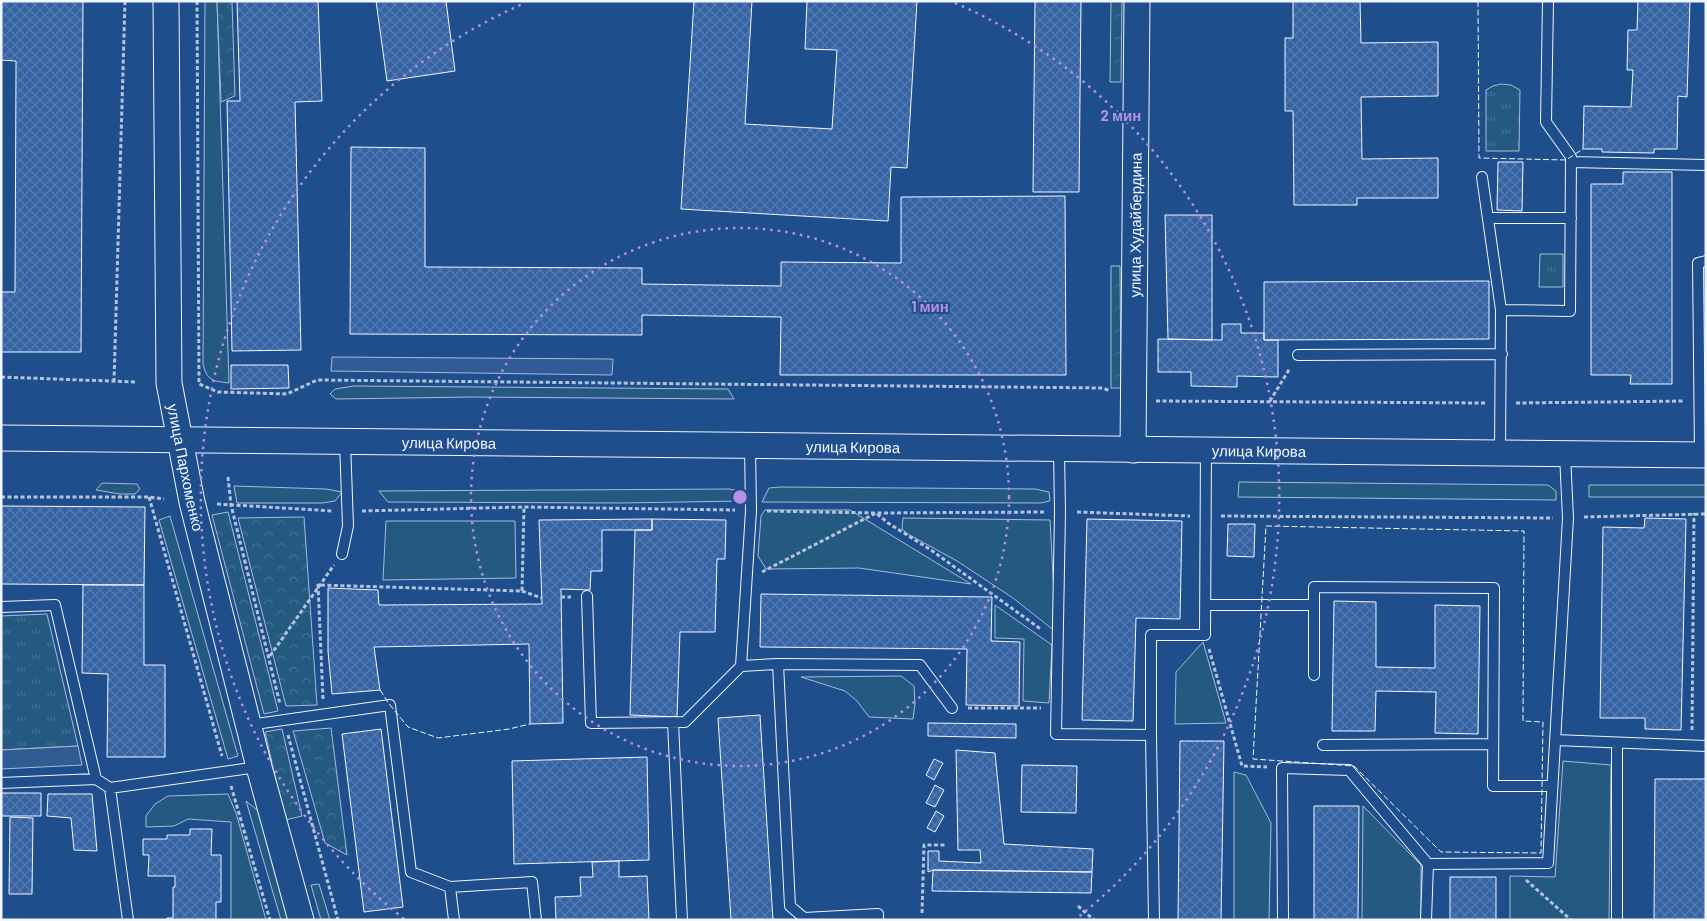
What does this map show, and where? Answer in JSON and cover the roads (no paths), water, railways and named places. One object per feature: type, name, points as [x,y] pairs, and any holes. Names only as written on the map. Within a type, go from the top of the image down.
[{"type":"street","name":"улица Пархоменко","points":[[166,1],[169,383],[192,502],[301,920]]},
{"type":"street","name":"улица Худайбердина","points":[[1133,450],[1138,1]]},
{"type":"street","name":"улица Кирова","points":[[1,438],[1703,455]]},
{"type":"lane","points":[[1501,310],[1570,311],[1571,156],[1546,122],[1548,1]]},
{"type":"lane","points":[[1571,162],[1706,165]]},
{"type":"lane","points":[[1482,177],[1501,310],[1502,403],[1500,453]]},
{"type":"lane","points":[[1489,218],[1571,218]]},
{"type":"lane","points":[[1703,455],[1699,401],[1702,374],[1698,263],[1706,261]]},
{"type":"lane","points":[[1298,355],[1502,354]]},
{"type":"lane","points":[[342,554],[348,526],[345,441]]},
{"type":"lane","points":[[587,596],[590,723],[685,722],[741,666],[751,511],[750,445]]},
{"type":"lane","points":[[1059,448],[1060,512],[1056,734],[1150,735]]},
{"type":"lane","points":[[1154,920],[1150,735],[1151,635],[1206,635],[1206,450]]},
{"type":"lane","points":[[1428,864],[1548,863],[1568,518],[1565,453]]},
{"type":"lane","points":[[1314,675],[1314,587],[1494,588],[1493,786],[1552,786]]},
{"type":"lane","points":[[1206,605],[1314,605]]},
{"type":"lane","points":[[1,607],[55,606],[96,779]]},
{"type":"lane","points":[[741,666],[778,664],[920,665],[952,708]]},
{"type":"lane","points":[[778,664],[790,906],[804,918],[878,914],[878,920]]},
{"type":"lane","points":[[249,725],[390,705],[411,872],[450,886],[532,882],[536,920]]},
{"type":"lane","points":[[673,722],[682,920]]},
{"type":"lane","points":[[1555,740],[1706,746]]},
{"type":"lane","points":[[1617,743],[1617,920]]},
{"type":"lane","points":[[1322,745],[1493,744]]},
{"type":"lane","points":[[1,783],[96,779],[110,788],[260,767]]},
{"type":"lane","points":[[1283,920],[1282,768],[1349,770],[1428,864],[1426,920]]},
{"type":"lane","points":[[110,788],[128,920]]},
{"type":"lane","points":[[450,886],[454,920]]}]
